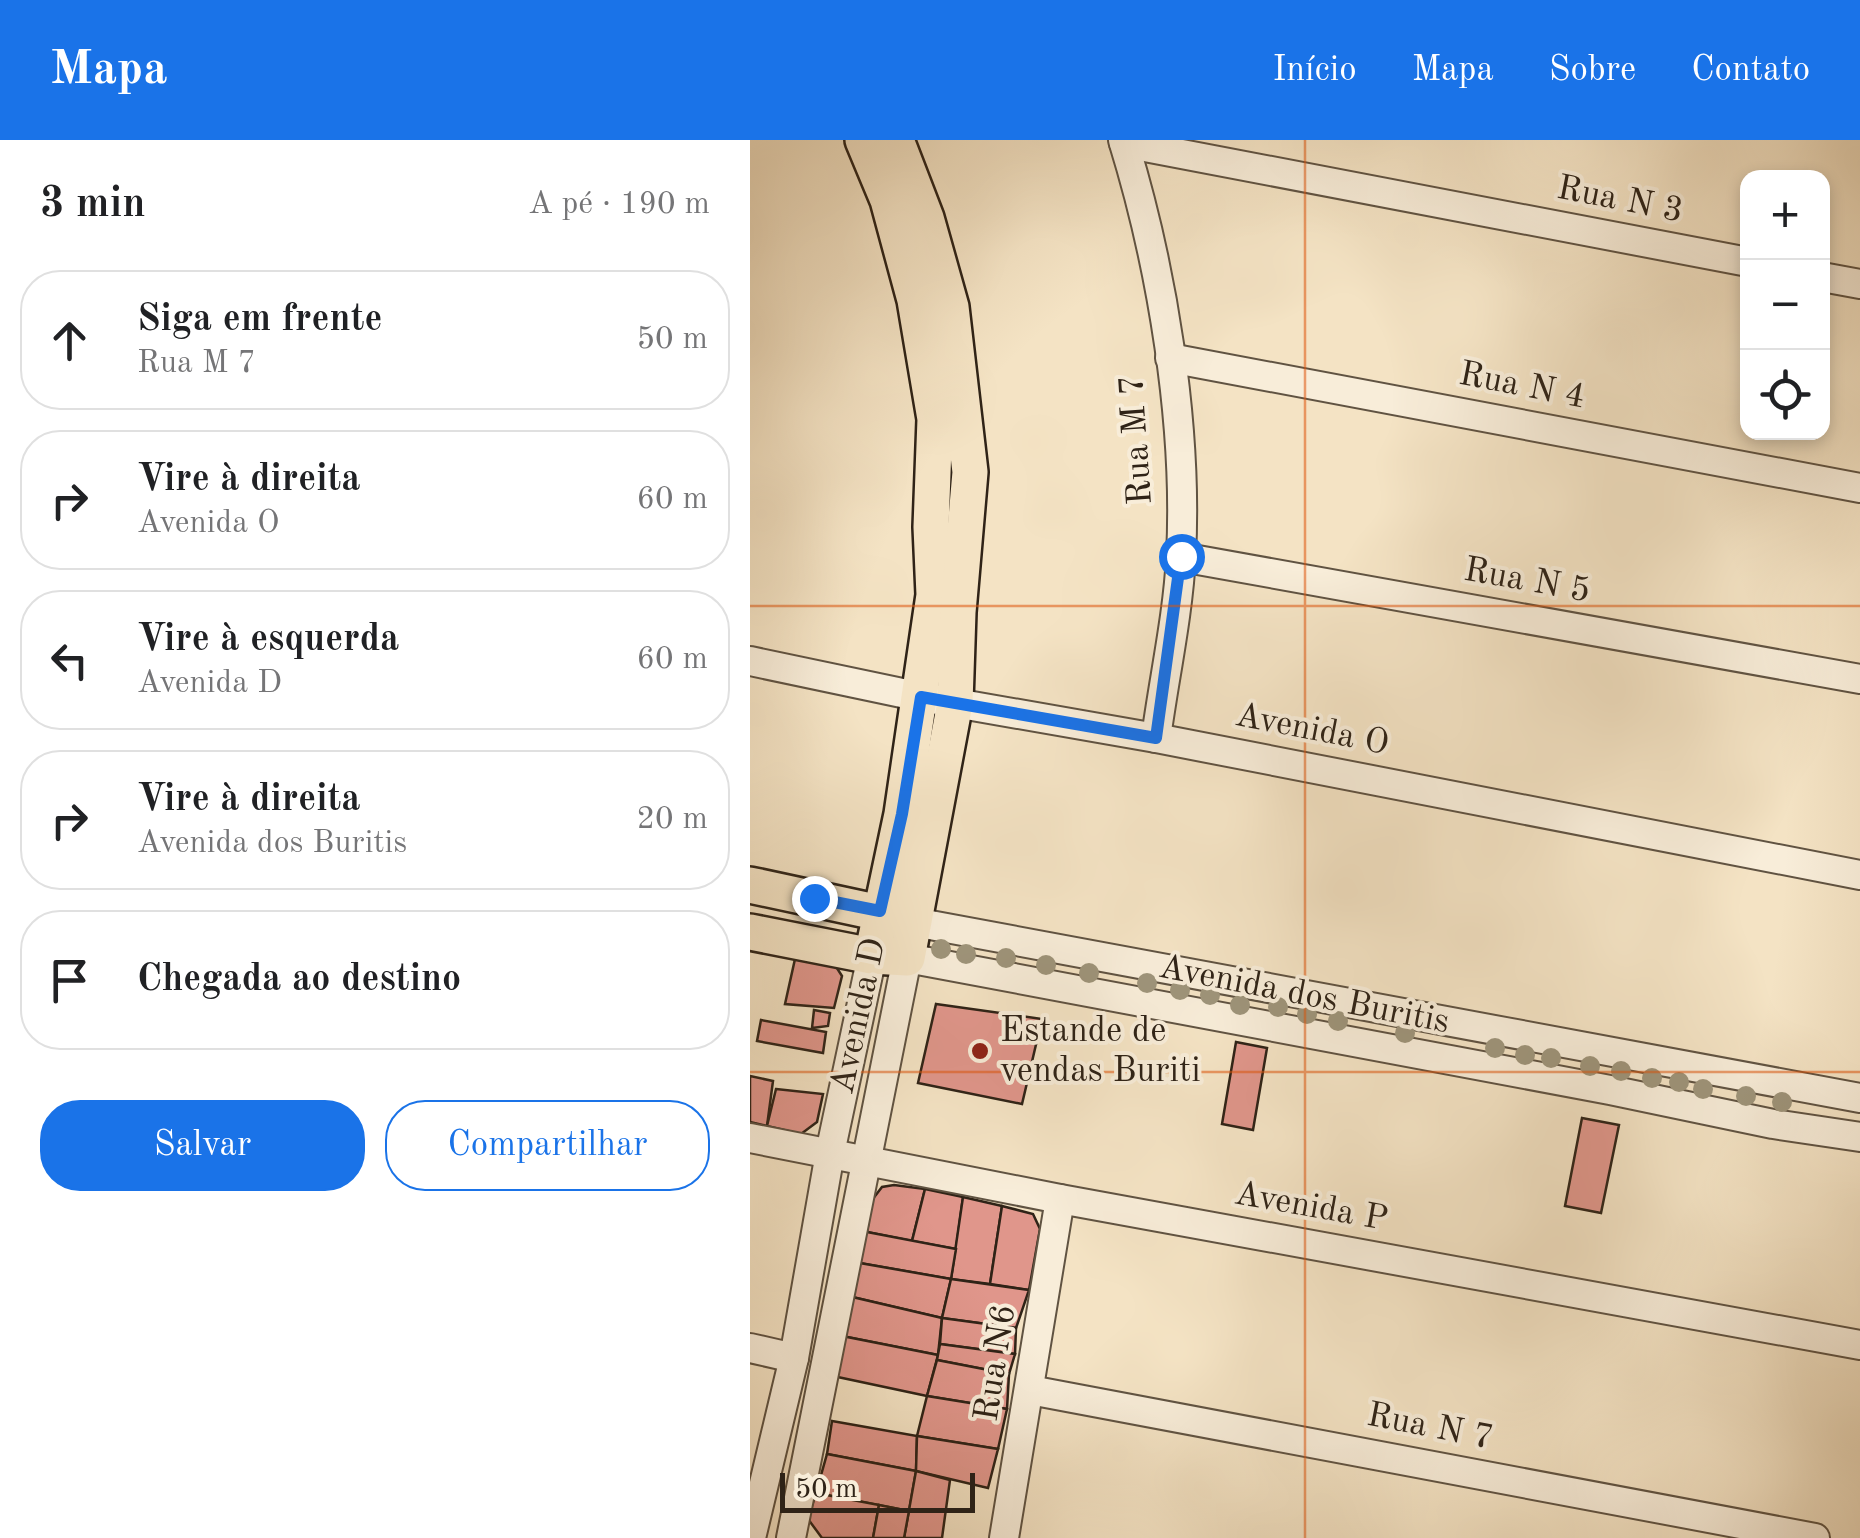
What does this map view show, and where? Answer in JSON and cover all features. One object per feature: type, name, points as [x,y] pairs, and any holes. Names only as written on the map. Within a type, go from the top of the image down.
[{"type":"main road","name":"Avenida D","points":[[863,140],[888,200],[916,300],[935,419],[930,527],[938,700],[914,922],[889,957]]},
{"type":"main road","name":"Avenida D","points":[[889,957],[880,911],[902,814],[938,700],[958,612],[970,472],[951,306],[926,218],[896,140]]},
{"type":"main road","name":"Avenida dos Buritis","points":[[750,884],[880,911],[914,922]]},
{"type":"main road","name":"Avenida dos Buritis","points":[[750,932],[889,957]]},
{"type":"street","name":"Rua N 3","points":[[1123,141],[1740,260]]},
{"type":"street","name":"Rua M 7","points":[[1123,141],[1158,285],[1179,451],[1181,556],[1156,738]]},
{"type":"street","points":[[1830,278],[1860,284]]},
{"type":"street","name":"Rua N 4","points":[[1170,358],[1860,488]]},
{"type":"street","name":"Rua N 5","points":[[1181,556],[1860,679]]},
{"type":"street","name":"Avenida O","points":[[750,661],[1860,874]]},
{"type":"street","name":"Avenida dos Buritis","points":[[914,922],[1860,1098]]},
{"type":"street","name":"Avenida dos Buritis","points":[[889,957],[1860,1138]]},
{"type":"street","name":"Avenida D","points":[[754,1537],[794,1358],[830,1153],[889,957]]},
{"type":"street","name":"Avenida D","points":[[791,1538],[867,1160],[889,957]]},
{"type":"street","name":"Avenida P","points":[[750,1138],[1060,1199],[1860,1345]]},
{"type":"street","name":"Rua N6","points":[[1004,1538],[1060,1199]]},
{"type":"street","points":[[750,1348],[794,1358]]},
{"type":"street","name":"Rua N 7","points":[[1030,1390],[1815,1538]]},
{"type":"building","points":[[795,959],[835,965],[842,976],[834,1008],[785,1004]]},
{"type":"building","name":"Estande de vendas Buriti","points":[[936,1004],[1042,1019],[1022,1104],[918,1083]]},
{"type":"building","points":[[814,1010],[830,1013],[828,1026],[812,1028]]},
{"type":"building","points":[[761,1020],[826,1032],[823,1053],[757,1041]]},
{"type":"building","points":[[1236,1042],[1267,1048],[1253,1130],[1222,1124]]},
{"type":"building","points":[[750,1076],[773,1081],[767,1126],[750,1122]]},
{"type":"building","points":[[776,1089],[823,1094],[817,1122],[801,1134],[767,1126]]},
{"type":"building","points":[[1582,1118],[1619,1125],[1601,1213],[1565,1206]]},
{"type":"building","points":[[882,1187],[925,1189],[912,1241],[867,1232],[872,1200]]},
{"type":"building","points":[[925,1189],[963,1197],[956,1249],[912,1241]]},
{"type":"building","points":[[963,1197],[1002,1206],[990,1284],[951,1279]]},
{"type":"building","points":[[1002,1206],[1033,1214],[1040,1229],[1029,1290],[990,1284]]},
{"type":"building","points":[[867,1232],[956,1249],[951,1279],[854,1262]]},
{"type":"building","points":[[854,1262],[951,1279],[942,1318],[848,1296]]},
{"type":"building","points":[[951,1279],[1029,1290],[1016,1328],[942,1318]]},
{"type":"building","points":[[848,1296],[942,1318],[938,1355],[842,1336]]},
{"type":"building","points":[[942,1318],[1016,1328],[1015,1354],[940,1344]]},
{"type":"building","points":[[842,1336],[938,1355],[927,1396],[833,1376]]},
{"type":"building","points":[[940,1344],[1015,1354],[1009,1374],[937,1360]]},
{"type":"building","points":[[937,1360],[1009,1374],[1007,1409],[927,1396]]},
{"type":"building","points":[[927,1396],[1007,1409],[998,1449],[917,1436]]},
{"type":"building","points":[[832,1421],[917,1436],[916,1471],[827,1454]]},
{"type":"building","points":[[917,1436],[998,1449],[988,1488],[916,1471]]},
{"type":"building","points":[[827,1454],[916,1471],[909,1511],[816,1493]]},
{"type":"building","points":[[916,1471],[950,1480],[942,1538],[904,1538]]},
{"type":"building","points":[[816,1493],[879,1505],[873,1538],[822,1538],[808,1519]]},
{"type":"building","points":[[879,1505],[909,1511],[904,1538],[873,1538]]},
{"type":"place","name":"Estande de vendas Buriti","points":[[980,1051]]},
{"type":"route","points":[[814,898],[880,911],[902,814],[921,697],[1156,738],[1181,556]]}]
